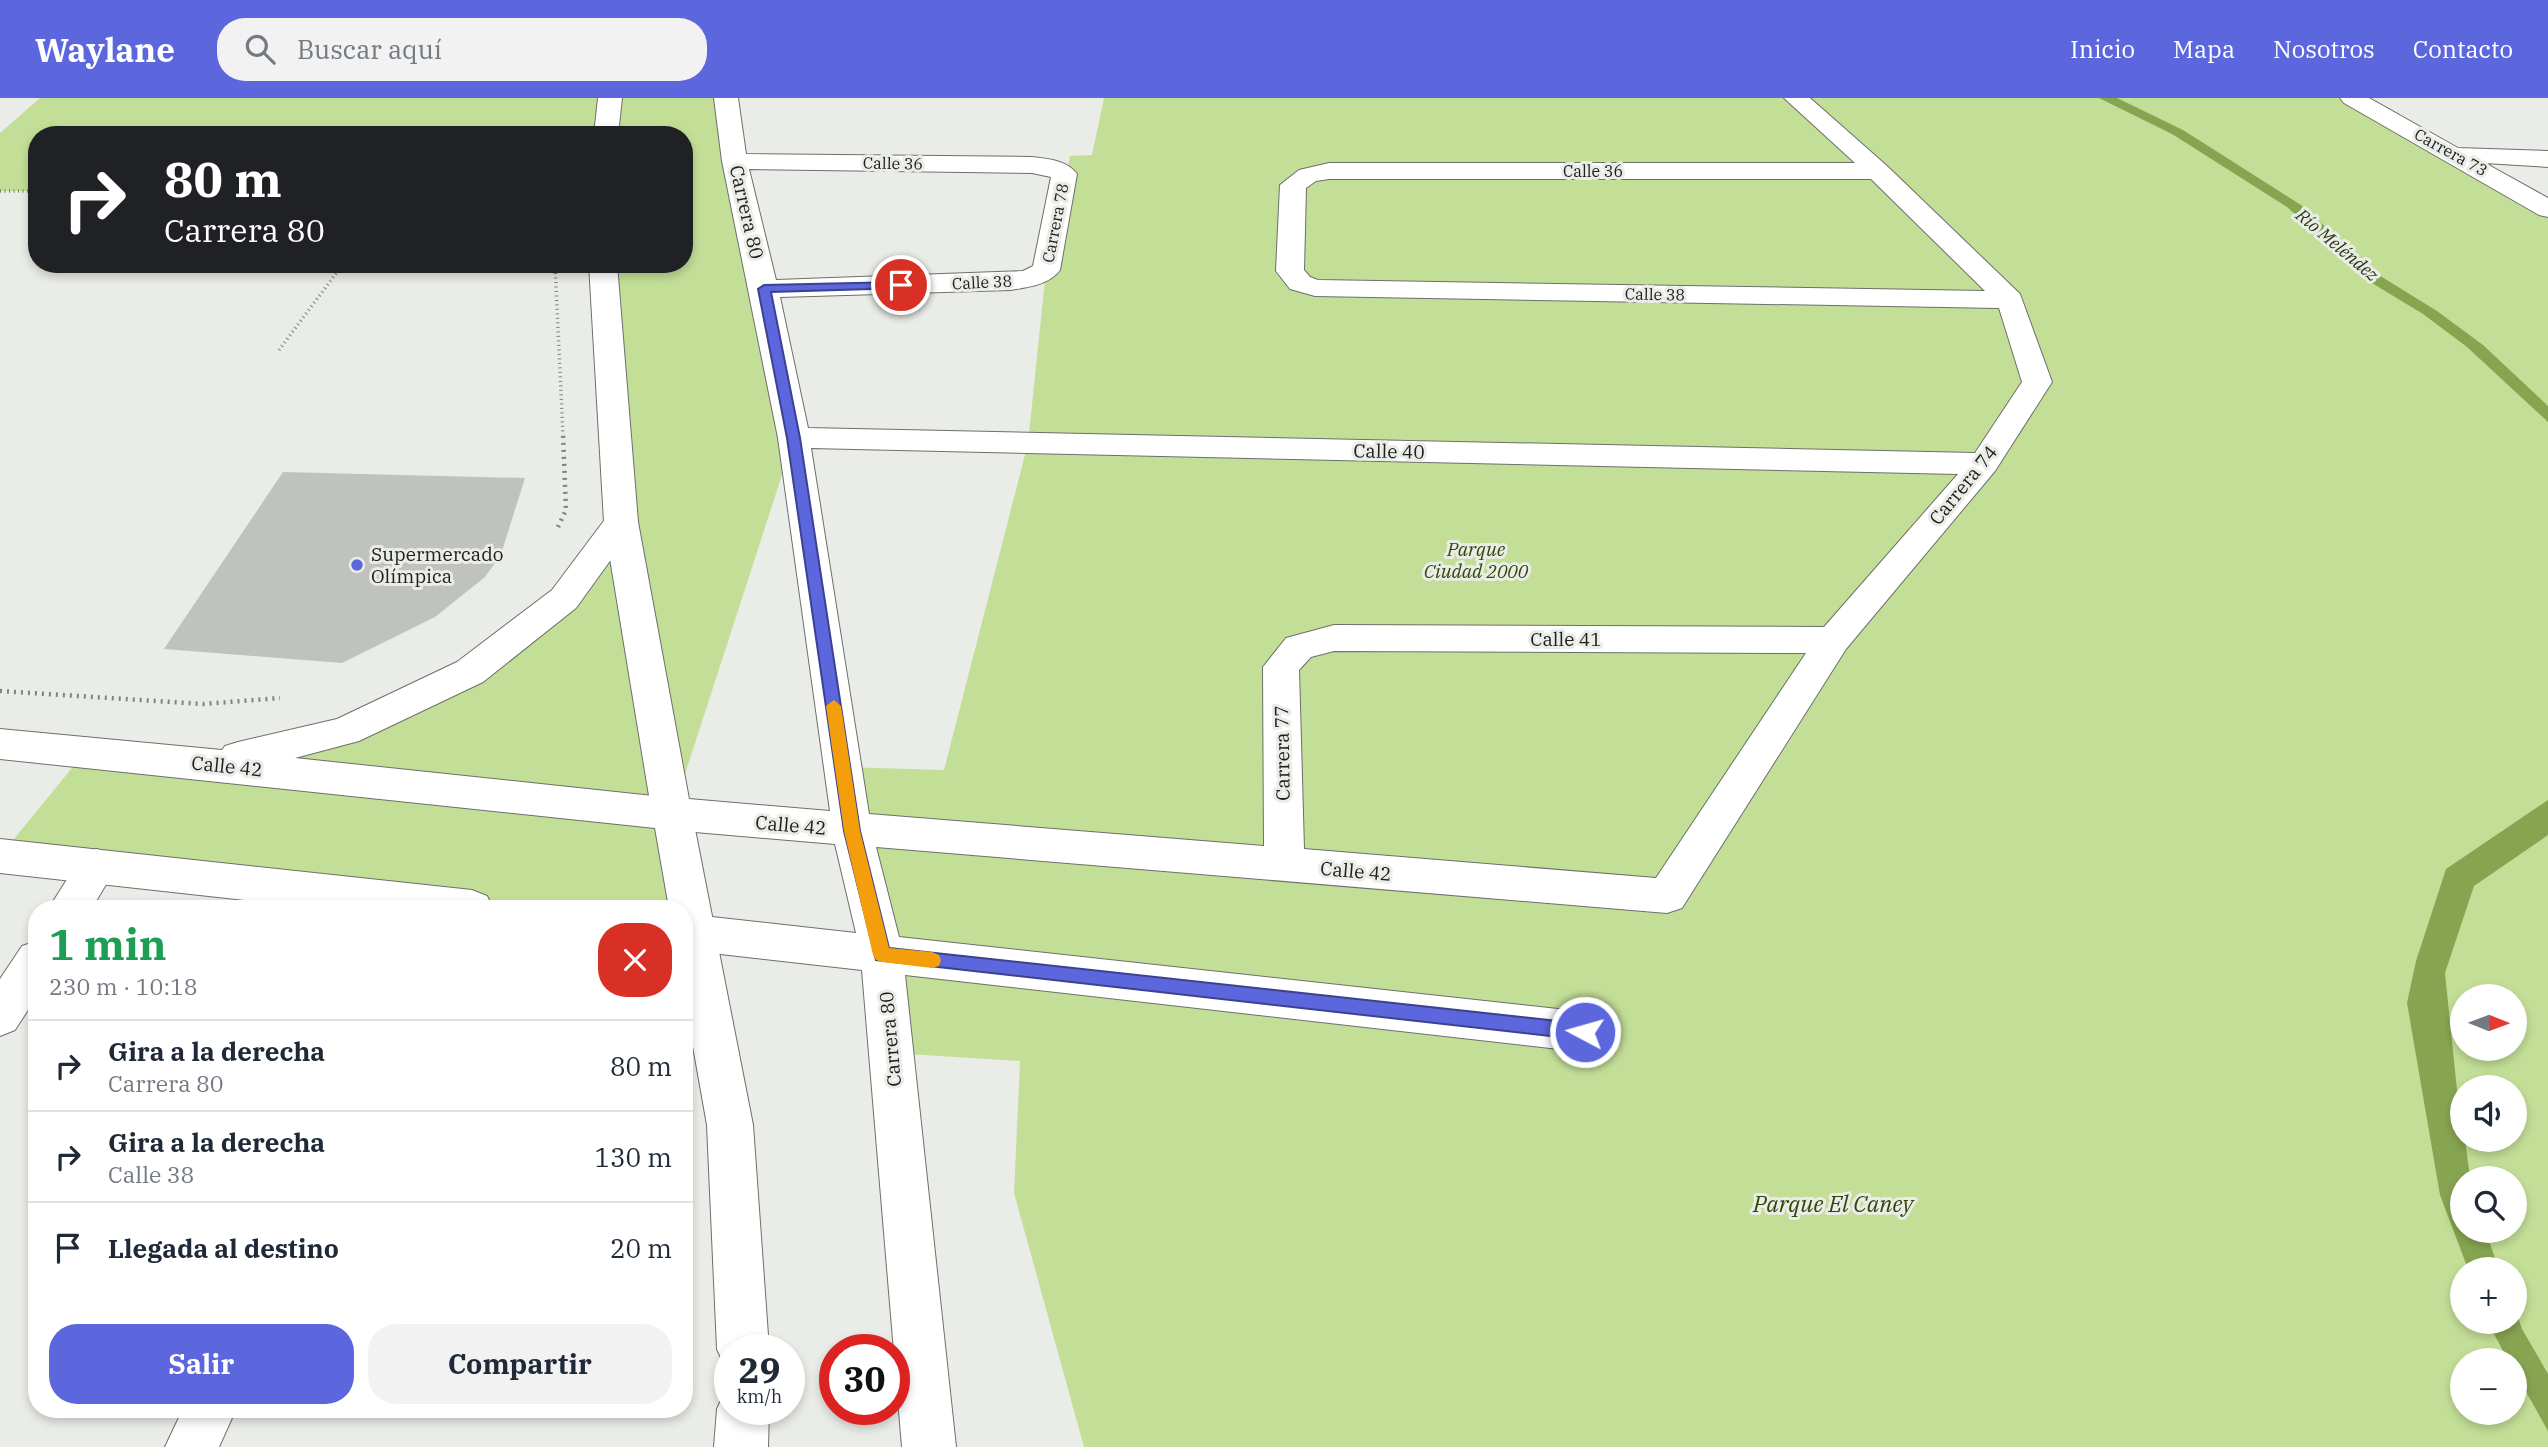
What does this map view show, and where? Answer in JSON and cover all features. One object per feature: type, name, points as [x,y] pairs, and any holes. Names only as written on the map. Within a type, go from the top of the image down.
[{"type":"street","points":[[607,126],[610,98]]},
{"type":"street","name":"Carrera 80","points":[[726,98],[735,161],[794,438],[852,831],[882,955],[929,1447]]},
{"type":"street","name":"Carrera 74","points":[[1667,896],[1833,640],[1983,464],[2038,382],[2010,300],[1878,171],[1796,98]]},
{"type":"street","name":"Carrera 73","points":[[2352,98],[2548,209]]},
{"type":"street","points":[[2454,154],[2548,159]]},
{"type":"street","name":"Calle 36","points":[[735,161],[1051,167]]},
{"type":"street","name":"Carrera 78","points":[[1031,278],[1046,270],[1064,174],[1051,167]]},
{"type":"street","name":"Calle 36","points":[[1300,283],[1290,271],[1293,185],[1308,175],[1329,171],[1878,171]]},
{"type":"street","points":[[604,273],[621,522],[684,900]]},
{"type":"street","name":"Calle 38","points":[[764,289],[1011,282],[1031,278]]},
{"type":"street","name":"Calle 38","points":[[1300,283],[1315,288],[2010,300]]},
{"type":"street","name":"Calle 40","points":[[794,438],[1983,464]]},
{"type":"street","points":[[209,764],[346,731],[470,672],[564,599],[621,522]]},
{"type":"street","name":"Calle 41","points":[[1299,647],[1334,638],[1833,640]]},
{"type":"street","name":"Carrera 77","points":[[1284,866],[1281,667],[1299,647]]},
{"type":"street","name":"Calle 42","points":[[0,744],[852,831],[1667,896]]},
{"type":"street","points":[[0,856],[401,900]]},
{"type":"street","points":[[75,900],[97,866]]},
{"type":"street","points":[[693,933],[1585,1032]]},
{"type":"street","points":[[693,952],[730,1125],[742,1334]]},
{"type":"street","points":[[0,1016],[28,973]]},
{"type":"street","points":[[192,1447],[206,1418]]},
{"type":"street","points":[[741,1447],[742,1425]]},
{"type":"path","points":[[0,191],[28,191]]},
{"type":"path","points":[[279,350],[336,273]]},
{"type":"path","points":[[555,273],[566,510],[556,530]]},
{"type":"path","points":[[0,691],[204,705],[290,697]]},
{"type":"green space","points":[[40,98],[726,98],[794,438],[672,814],[683,900],[399,900],[0,856],[85,752],[210,764],[346,731],[470,672],[621,522],[604,273],[693,273],[693,126],[28,126],[28,191],[0,191],[0,133]]},
{"type":"green space","name":"Parque Ciudad 2000","points":[[1104,98],[2352,98],[2548,209],[2548,1447],[1084,1447],[1014,1193],[1020,1061],[892,1053],[843,767],[944,770],[1028,443],[1046,270],[1070,156],[1092,155]]},
{"type":"water","name":"Río Meléndez","points":[[2099,98],[2117,98],[2183,130],[2301,205],[2382,277],[2437,311],[2483,345],[2548,406],[2548,422],[2467,347],[2423,314],[2367,280],[2287,207],[2172,134]]},
{"type":"water","points":[[2548,800],[2548,835],[2474,886],[2445,973],[2450,1022],[2450,1061],[2454,1061],[2455,1075],[2450,1075],[2450,1152],[2467,1152],[2468,1166],[2450,1166],[2450,1221],[2440,1195],[2407,1003],[2416,961],[2446,869]]},
{"type":"water","points":[[2458,1243],[2490,1243],[2495,1257],[2463,1257]]},
{"type":"water","points":[[2494,1334],[2525,1334],[2548,1374],[2548,1431],[2527,1393],[2527,1348],[2502,1348]]},
{"type":"building","name":"Supermercado Olímpica","points":[[283,472],[525,478],[501,554],[485,577],[435,617],[342,663],[164,649]]},
{"type":"slow traffic","points":[[834,706],[852,831],[882,955],[932,960]]},
{"type":"place","name":"Supermercado Olímpica","points":[[357,565]]},
{"type":"route","points":[[901,285],[764,289],[794,438],[852,831],[882,955],[1585,1032]]},
{"type":"park label","name":"Parque El Caney","points":[[1833,1204]]}]
